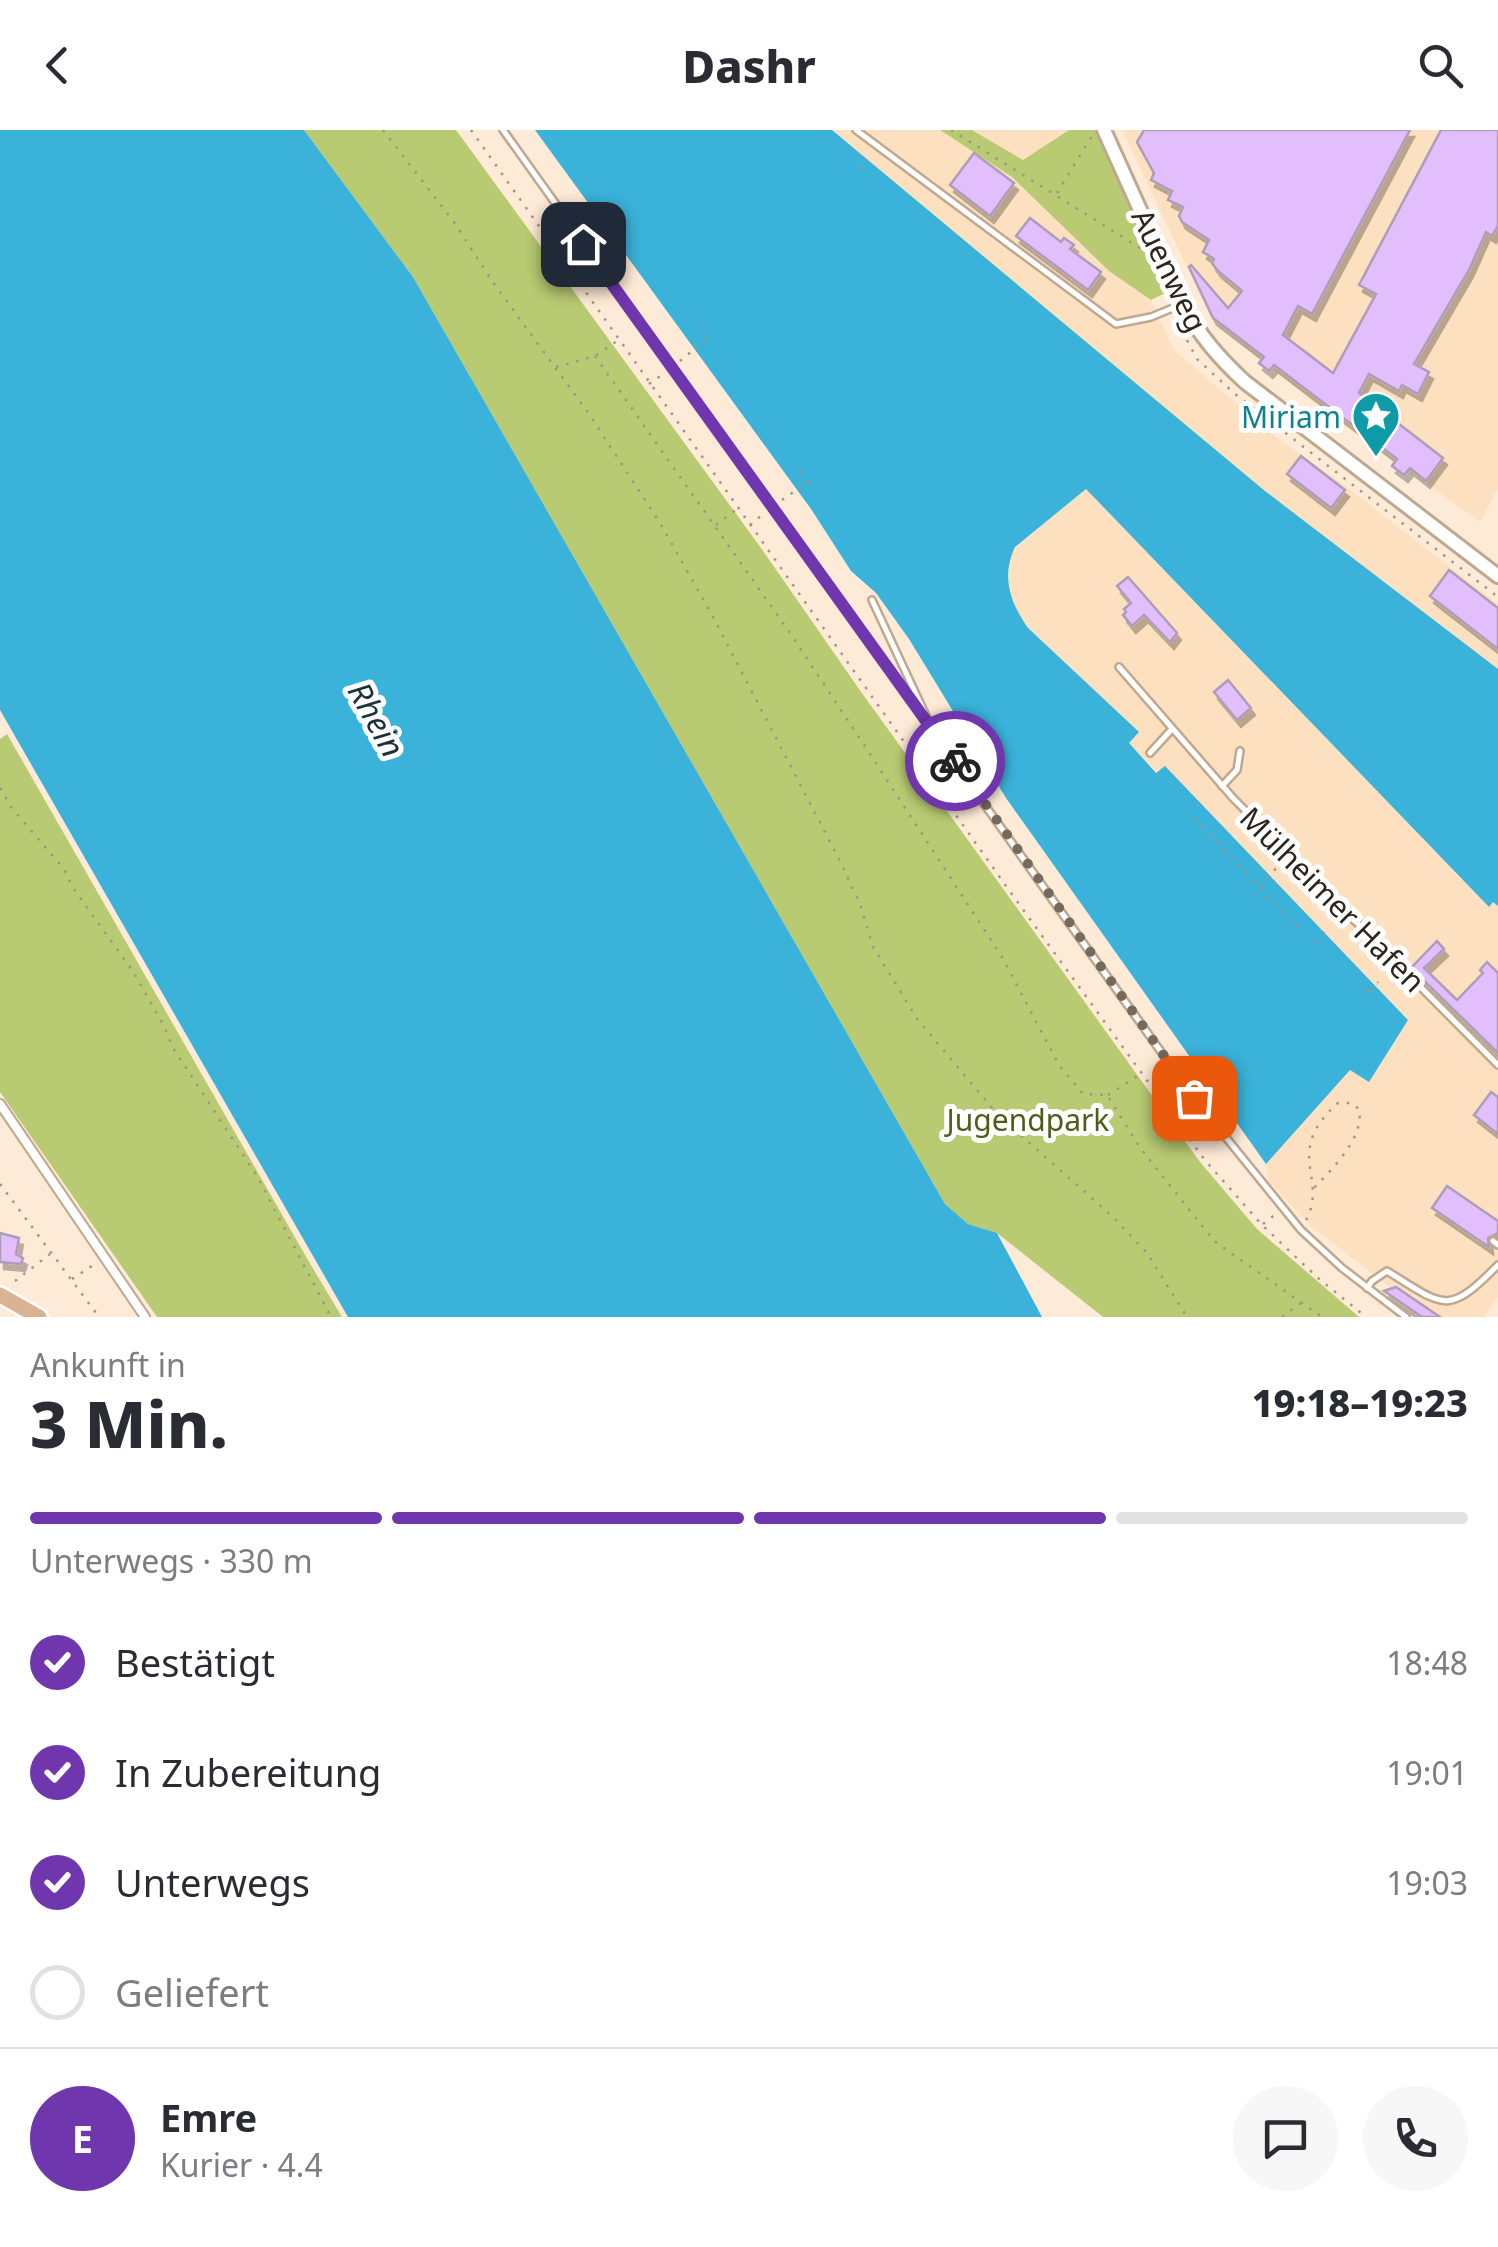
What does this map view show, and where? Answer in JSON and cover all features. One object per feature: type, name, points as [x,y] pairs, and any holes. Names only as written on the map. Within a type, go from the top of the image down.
[{"type":"main road","points":[[0,1295],[39,1317]]},
{"type":"street","name":"Auenweg","points":[[1104,130],[1177,307],[1219,358],[1498,576]]},
{"type":"street","points":[[0,1104],[144,1317]]},
{"type":"lane","points":[[503,130],[1194,1098],[1301,1230],[1406,1317]]},
{"type":"lane","points":[[856,130],[1116,324],[1177,307]]},
{"type":"lane","points":[[872,600],[935,734]]},
{"type":"lane","name":"Mülheimer Hafen","points":[[1118,666],[1222,786],[1498,1065]]},
{"type":"lane","points":[[1150,753],[1172,730]]},
{"type":"lane","points":[[1222,786],[1237,770],[1240,751]]},
{"type":"lane","points":[[1367,1288],[1387,1271],[1429,1302],[1445,1307],[1460,1302],[1498,1265]]},
{"type":"path","points":[[384,130],[454,222],[643,496],[712,614],[839,858],[860,904],[873,947],[918,1020],[998,1115],[1112,1216],[1147,1253],[1187,1317]]},
{"type":"path","points":[[470,130],[1204,1160],[1262,1225],[1366,1317]]},
{"type":"path","points":[[952,130],[1146,252]]},
{"type":"path","points":[[1056,194],[1096,130]]},
{"type":"path","points":[[860,169],[867,160]]},
{"type":"path","points":[[562,258],[620,215],[631,230]]},
{"type":"path","points":[[1177,307],[1197,359],[1235,394],[1498,597]]},
{"type":"path","points":[[649,384],[708,338],[697,325]]},
{"type":"path","points":[[555,368],[595,356],[618,340]]},
{"type":"path","points":[[595,356],[810,664],[992,941],[1060,1065],[1083,1094],[1107,1095],[1140,1074]]},
{"type":"path","points":[[750,525],[808,482],[799,469]]},
{"type":"path","points":[[715,526],[738,508]]},
{"type":"path","points":[[0,788],[10,807],[64,869],[73,888],[132,970],[173,1048],[257,1176],[329,1317]]},
{"type":"path","points":[[949,806],[974,788]]},
{"type":"path","points":[[1195,819],[1302,933]]},
{"type":"path","points":[[1258,887],[1282,862]]},
{"type":"path","points":[[1315,941],[1327,929]]},
{"type":"path","points":[[1364,989],[1369,994],[1378,982]]},
{"type":"path","points":[[1107,1095],[1141,1148],[1214,1242],[1322,1317]]},
{"type":"path","points":[[1301,1230],[1314,1202],[1307,1161],[1314,1134],[1321,1120],[1338,1104],[1350,1103],[1359,1109],[1358,1128],[1336,1164],[1312,1190]]},
{"type":"path","points":[[0,1184],[100,1317]]},
{"type":"path","points":[[1262,1225],[1282,1209]]},
{"type":"path","points":[[15,1281],[51,1253]]},
{"type":"path","points":[[71,1280],[96,1263]]},
{"type":"path","points":[[1282,1317],[1302,1302]]},
{"type":"shaded area","points":[[832,130],[940,130],[1012,177],[1109,271],[1151,300],[1174,350],[1272,434],[1498,604],[1498,669],[1265,491]]},
{"type":"shaded area","points":[[973,130],[1069,130],[1024,161]]},
{"type":"shaded area","points":[[1122,130],[1498,130],[1498,488],[1480,522],[1327,413],[1212,320]]},
{"type":"shaded area","points":[[1086,489],[1485,903],[1498,906],[1498,1297],[1484,1317],[1429,1317],[1313,1228],[1268,1180],[1266,1164],[1350,1070],[1370,1081],[1408,1019],[1165,766],[1157,773],[1129,743],[1138,732],[1028,628],[1018,612],[1008,586],[1010,559],[1016,547]]},
{"type":"green space","name":"Jugendpark","points":[[304,130],[456,130],[1200,1162],[1257,1229],[1359,1317],[1103,1317],[997,1233],[968,1224],[945,1204],[413,277]]},
{"type":"green space","points":[[940,130],[972,130],[1023,160],[1069,130],[1096,130],[1121,178],[1167,292],[1151,300],[1109,271],[1012,177]]},
{"type":"green space","points":[[7,734],[342,1317],[157,1317],[0,1092],[0,739]]},
{"type":"water","name":"Rhein","points":[[0,130],[304,130],[413,277],[945,1204],[968,1224],[997,1233],[1042,1317],[348,1317],[0,710]]},
{"type":"water","points":[[535,130],[832,130],[1265,491],[1498,669],[1498,906],[1493,902],[1489,907],[1086,489],[1015,547],[1009,589],[1028,628],[1139,732],[1129,743],[1156,773],[1165,766],[1408,1020],[1369,1082],[1350,1070],[1266,1164],[1006,798],[909,639],[876,593],[851,571],[811,509]]},
{"type":"building","points":[[1144,130],[1410,130],[1312,314],[1298,306],[1283,335],[1333,373],[1376,294],[1359,285],[1441,130],[1498,130],[1498,226],[1492,236],[1486,232],[1469,270],[1414,364],[1429,372],[1418,394],[1402,385],[1399,391],[1369,374],[1359,393],[1443,458],[1426,481],[1410,468],[1404,475],[1392,466],[1397,459],[1274,365],[1269,371],[1259,363],[1264,357],[1213,318],[1191,265],[1228,308],[1242,291],[1203,252],[1209,240],[1182,222],[1179,216],[1183,207],[1168,200],[1172,191],[1151,180],[1154,173],[1137,142]]},
{"type":"building","points":[[974,153],[1014,183],[990,216],[950,185]]},
{"type":"building","points":[[1030,218],[1061,242],[1064,238],[1074,245],[1070,249],[1101,272],[1088,290],[1016,236]]},
{"type":"building","points":[[1301,456],[1345,490],[1331,508],[1287,474]]},
{"type":"building","points":[[1449,570],[1498,608],[1498,649],[1430,596]]},
{"type":"building","points":[[1128,577],[1177,633],[1170,642],[1144,615],[1132,626],[1123,615],[1131,603],[1117,586]]},
{"type":"building","points":[[1228,680],[1251,708],[1237,720],[1214,692]]},
{"type":"building","points":[[1437,941],[1444,949],[1424,968],[1457,1000],[1483,973],[1480,970],[1487,962],[1498,973],[1498,1053],[1411,968]]},
{"type":"building","points":[[1491,1092],[1498,1097],[1498,1134],[1474,1115]]},
{"type":"building","points":[[1447,1186],[1498,1221],[1498,1233],[1488,1238],[1489,1247],[1432,1208]]},
{"type":"building","points":[[0,1233],[19,1238],[16,1254],[23,1258],[21,1264],[0,1262]]},
{"type":"building","points":[[1396,1287],[1440,1317],[1422,1317],[1384,1291]]},
{"type":"way so far","points":[[955,761],[1194,1098]]},
{"type":"place","name":"Miriam","points":[[1376,458]]},
{"type":"route","points":[[583,244],[955,761]]}]
